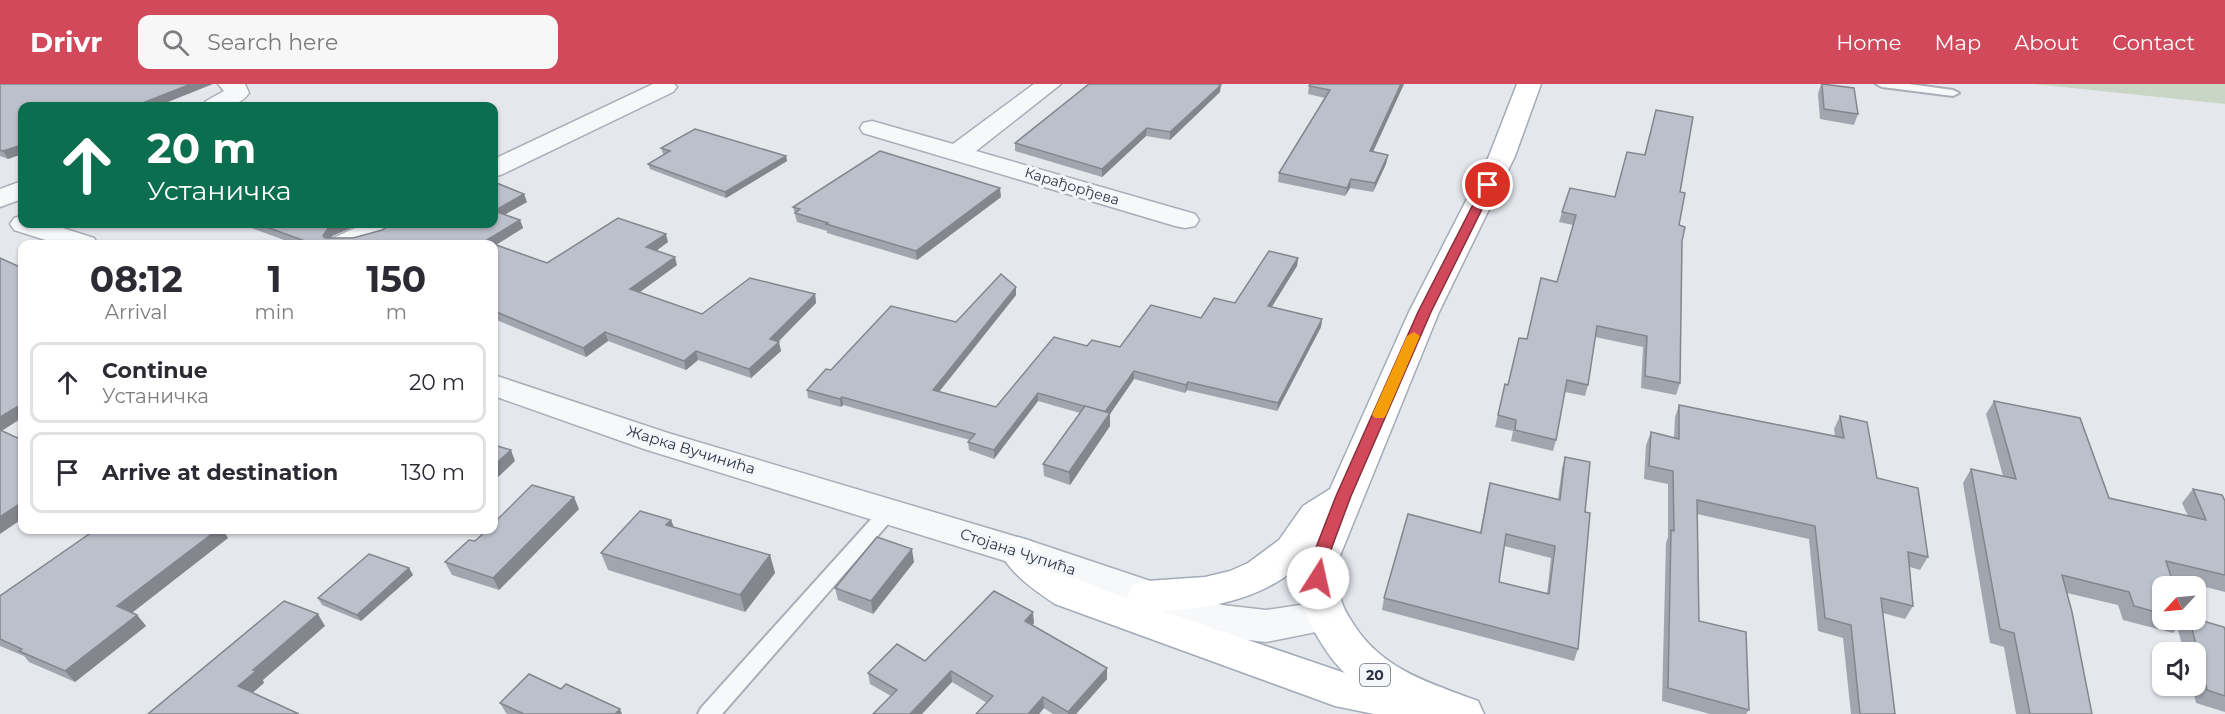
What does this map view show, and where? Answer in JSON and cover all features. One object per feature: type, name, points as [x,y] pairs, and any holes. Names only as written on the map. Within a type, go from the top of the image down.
[{"type":"main road","name":"20","points":[[1453,711],[1396,688],[1372,673],[1351,654],[1327,616],[1320,596],[1318,563],[1344,496],[1424,312],[1502,156],[1529,84]]},
{"type":"main road","points":[[1147,596],[1185,596],[1210,591],[1241,582],[1273,566],[1294,549],[1310,520],[1344,496]]},
{"type":"main road","points":[[1018,551],[1041,575],[1070,593],[1335,689],[1453,711]]},
{"type":"street","points":[[221,102],[237,93],[236,88],[230,84]]},
{"type":"street","points":[[958,152],[1049,84]]},
{"type":"street","points":[[498,167],[665,87]]},
{"type":"street","name":"Карађорђева","points":[[872,128],[1185,220]]},
{"type":"street","points":[[0,198],[18,191]]},
{"type":"street","points":[[0,215],[18,221]]},
{"type":"street","points":[[38,228],[72,240]]},
{"type":"street","points":[[351,240],[377,228]]},
{"type":"street","name":"Жарка Вучинића","points":[[498,386],[656,441],[889,510]]},
{"type":"street","name":"Стојана Чупића","points":[[889,510],[1018,551],[1221,621],[1244,625],[1282,624],[1327,616]]},
{"type":"lane","points":[[1882,84],[1953,93]]},
{"type":"lane","points":[[709,714],[889,510]]},
{"type":"green space","points":[[2034,84],[2225,84],[2225,104]]},
{"type":"building","points":[[0,84],[191,84],[145,102],[18,102],[18,146],[0,150]]},
{"type":"building","points":[[1089,84],[1221,85],[1170,132],[1147,128],[1102,169],[1015,143]]},
{"type":"building","points":[[1310,84],[1401,84],[1370,151],[1388,155],[1375,183],[1351,179],[1347,188],[1279,173],[1330,90],[1309,86]]},
{"type":"building","points":[[1822,84],[1854,88],[1858,114],[1824,109]]},
{"type":"building","points":[[1656,110],[1693,117],[1680,192],[1685,193],[1679,225],[1685,227],[1682,241],[1680,383],[1645,376],[1647,336],[1597,326],[1588,385],[1567,380],[1556,440],[1515,430],[1516,420],[1498,415],[1505,384],[1508,385],[1519,338],[1527,339],[1541,278],[1557,282],[1576,215],[1562,212],[1570,188],[1615,197],[1627,152],[1645,155]]},
{"type":"building","points":[[695,129],[786,156],[725,192],[648,164],[670,151],[661,148]]},
{"type":"building","points":[[880,151],[1000,188],[916,251],[795,213],[800,209],[793,207]]},
{"type":"building","points":[[498,184],[524,194],[498,209]]},
{"type":"building","points":[[498,212],[520,220],[487,240],[302,240],[269,228],[328,228],[323,236],[325,238],[353,238],[385,228],[498,228]]},
{"type":"building","points":[[618,218],[666,234],[646,247],[675,257],[630,289],[702,314],[750,278],[815,294],[770,339],[779,342],[749,369],[696,351],[684,361],[605,332],[583,348],[498,313],[498,245],[547,263]]},
{"type":"building","points":[[1269,251],[1298,258],[1268,306],[1322,319],[1278,403],[1188,382],[1186,385],[1134,371],[1105,412],[1038,393],[994,450],[968,442],[975,434],[842,397],[840,399],[807,390],[826,369],[831,370],[891,306],[956,322],[1001,274],[1016,287],[933,390],[996,407],[1054,337],[1087,346],[1092,340],[1120,347],[1151,305],[1201,318],[1214,298],[1235,303]]},
{"type":"building","points":[[0,258],[18,266],[18,406],[0,417]]},
{"type":"building","points":[[1994,401],[2080,418],[2109,498],[2206,520],[2193,489],[2222,495],[2225,501],[2225,575],[2166,561],[2171,576],[2152,576],[2152,611],[2134,606],[2129,592],[2062,575],[2072,612],[2092,714],[2030,714],[2014,633],[2000,629],[1971,469],[2016,479]]},
{"type":"building","points":[[1679,405],[1844,438],[1840,416],[1867,422],[1877,478],[1918,488],[1928,557],[1908,552],[1913,606],[1881,598],[1895,714],[1860,714],[1851,625],[1825,618],[1815,526],[1697,500],[1699,621],[1746,632],[1749,710],[1668,688],[1671,530],[1674,531],[1673,471],[1649,466],[1651,432],[1679,439]]},
{"type":"building","points":[[1085,406],[1110,413],[1069,472],[1043,464]]},
{"type":"building","points":[[0,430],[18,438],[18,505],[0,517]]},
{"type":"building","points":[[498,446],[511,450],[498,461]]},
{"type":"building","points":[[1565,457],[1590,462],[1585,512],[1590,513],[1578,649],[1384,598],[1408,514],[1481,533],[1490,483],[1560,500]],"holes":[[[1506,534],[1555,546],[1549,594],[1499,582]]]},
{"type":"building","points":[[532,485],[574,497],[493,578],[445,562],[469,540],[475,541],[483,534],[498,534],[498,519]]},
{"type":"building","points":[[640,511],[671,520],[666,525],[770,555],[740,595],[601,553]]},
{"type":"building","points":[[89,534],[212,534],[117,606],[137,615],[65,671],[19,651],[22,649],[0,639],[0,596]]},
{"type":"building","points":[[877,537],[912,549],[871,601],[835,588]]},
{"type":"building","points":[[369,554],[409,568],[357,615],[318,598]]},
{"type":"building","points":[[994,591],[1033,612],[1025,621],[1107,668],[1068,712],[1043,697],[1028,714],[976,714],[993,696],[951,671],[910,714],[873,714],[897,690],[868,673],[897,644],[925,661]]},
{"type":"building","points":[[284,601],[318,614],[253,670],[256,671],[238,686],[299,714],[148,714]]},
{"type":"building","points":[[2206,622],[2224,627],[2225,696],[2207,690],[2206,642],[2195,642],[2192,630],[2206,630]]},
{"type":"building","points":[[529,674],[561,689],[566,684],[620,709],[615,714],[524,714],[500,703]]},
{"type":"slow traffic","points":[[1379,415],[1414,336]]},
{"type":"route","points":[[1318,578],[1318,563],[1344,496],[1424,312],[1488,185]]}]
